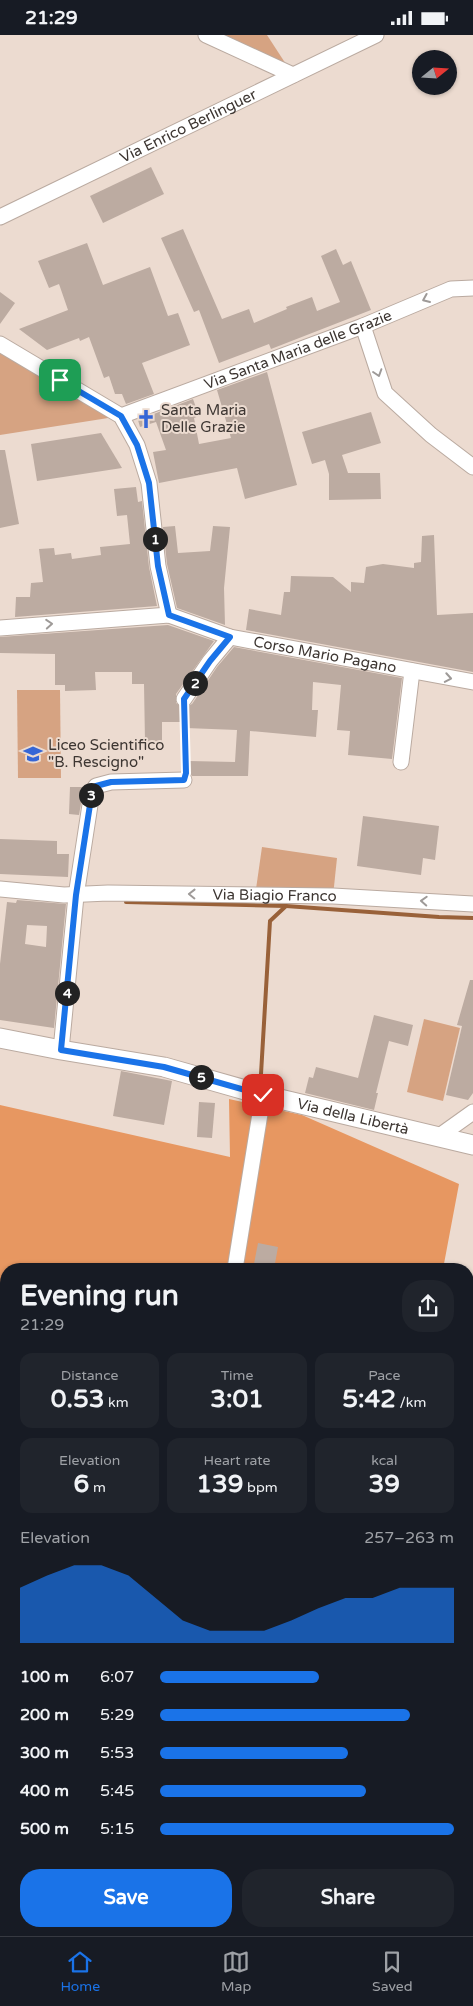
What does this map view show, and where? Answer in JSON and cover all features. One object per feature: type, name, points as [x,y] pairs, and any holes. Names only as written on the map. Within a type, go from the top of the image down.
[{"type":"main road","name":"Via della Libertà","points":[[0,1038],[164,1067],[263,1095],[466,1144]]},
{"type":"street","points":[[206,35],[293,75]]},
{"type":"street","name":"Via Enrico Berlinguer","points":[[0,217],[376,35]]},
{"type":"street","name":"Via Santa Maria delle Grazie","points":[[121,416],[363,326],[451,289],[473,288]]},
{"type":"street","points":[[363,326],[385,393],[431,435],[473,467]]},
{"type":"street","points":[[0,345],[121,416],[137,445],[149,483],[158,566],[169,615]]},
{"type":"street","name":"Corso Mario Pagano","points":[[0,628],[169,615],[230,637],[473,682]]},
{"type":"street","points":[[184,699],[210,661],[230,637]]},
{"type":"street","points":[[401,762],[412,671]]},
{"type":"street","points":[[61,1050],[76,895],[92,792],[96,786],[111,782],[184,780]]},
{"type":"street","name":"Via Biagio Franco","points":[[0,889],[76,895],[108,893],[333,896],[473,904]]},
{"type":"street","points":[[236,1263],[263,1095]]},
{"type":"street","points":[[438,1137],[467,1117]]},
{"type":"street","points":[[466,1144],[457,1131],[467,1117]]},
{"type":"path","points":[[184,699],[186,773],[184,780]]},
{"type":"shaded area","points":[[206,35],[267,35],[293,75]]},
{"type":"shaded area","points":[[0,344],[121,416],[0,435]]},
{"type":"shaded area","name":"Liceo Scientifico \"B. Rescigno\"","points":[[17,690],[60,690],[61,778],[18,778]]},
{"type":"shaded area","points":[[262,847],[337,858],[333,896],[255,896]]},
{"type":"shaded area","points":[[424,1019],[460,1028],[443,1101],[407,1092]]},
{"type":"shaded area","points":[[229,1099],[302,1115],[459,1184],[444,1263],[0,1263],[0,1105],[230,1157]]},
{"type":"building","points":[[151,167],[164,194],[103,223],[90,196]]},
{"type":"building","points":[[183,229],[222,319],[249,309],[254,323],[287,309],[286,307],[312,297],[317,311],[340,302],[321,256],[336,249],[343,265],[351,261],[371,310],[271,349],[269,344],[219,363],[199,310],[194,312],[161,238]]},
{"type":"building","points":[[87,243],[103,285],[150,267],[168,316],[178,313],[190,345],[142,363],[154,394],[126,404],[122,394],[115,394],[109,376],[104,378],[89,337],[80,341],[79,338],[47,350],[19,329],[68,310],[59,284],[49,288],[38,261]]},
{"type":"building","points":[[0,292],[15,303],[0,324]]},
{"type":"building","points":[[267,372],[297,485],[245,499],[237,468],[159,483],[153,452],[166,450],[156,422],[140,427],[138,420],[193,399],[199,416],[194,418],[199,444],[231,438],[217,390]]},
{"type":"building","points":[[371,412],[381,443],[342,455],[348,473],[380,473],[381,499],[329,500],[329,474],[325,460],[312,464],[302,432]]},
{"type":"building","points":[[101,433],[122,468],[37,481],[31,444]]},
{"type":"building","points":[[0,450],[5,450],[19,524],[0,528]]},
{"type":"building","points":[[136,487],[138,502],[142,501],[149,567],[157,606],[15,617],[16,597],[30,597],[31,583],[43,582],[39,549],[54,548],[55,555],[71,553],[72,559],[101,555],[100,547],[130,544],[127,515],[117,516],[114,489]]},
{"type":"building","points":[[175,526],[178,553],[210,551],[213,526],[230,527],[224,588],[225,625],[177,608],[167,564],[163,527]]},
{"type":"building","points":[[434,535],[437,615],[473,613],[473,672],[246,630],[249,609],[281,615],[284,592],[290,592],[291,576],[333,577],[351,592],[351,582],[364,583],[366,567],[383,564],[414,568],[414,563],[421,562],[422,536]]},
{"type":"building","points":[[168,625],[214,641],[176,694],[176,703],[183,708],[192,704],[217,667],[234,647],[402,678],[392,759],[348,755],[350,731],[337,730],[341,685],[313,682],[312,710],[318,710],[316,737],[250,731],[248,776],[192,776],[189,772],[189,761],[235,762],[237,730],[186,728],[186,722],[162,722],[162,742],[145,742],[144,684],[132,684],[132,672],[95,672],[96,690],[65,691],[65,685],[55,685],[55,654],[0,653],[0,637]]},
{"type":"building","points":[[70,787],[84,787],[79,815],[69,814]]},
{"type":"building","points":[[363,816],[439,826],[435,860],[423,858],[421,875],[357,866]]},
{"type":"building","points":[[0,839],[57,841],[57,854],[69,854],[68,877],[0,874]]},
{"type":"building","points":[[17,900],[66,904],[54,1028],[0,1020],[0,964],[7,902],[16,903]],"holes":[[[27,925],[47,926],[46,947],[25,944]]]},
{"type":"building","points":[[470,980],[473,980],[473,1093],[468,1100],[446,1095],[462,1026],[457,1025]]},
{"type":"building","points":[[374,1015],[413,1025],[408,1046],[389,1041],[376,1093],[378,1093],[374,1110],[305,1093],[309,1077],[313,1078],[316,1067],[358,1078]]},
{"type":"building","points":[[121,1071],[172,1081],[164,1125],[113,1116]]},
{"type":"building","points":[[199,1102],[215,1103],[212,1138],[197,1137]]},
{"type":"building","points":[[258,1243],[278,1247],[275,1263],[254,1263]]},
{"type":"waterway","points":[[126,902],[286,906],[473,918]]},
{"type":"waterway","points":[[261,1074],[270,921],[286,906]]},
{"type":"place","name":"Santa Maria Delle Grazie","points":[[146,419]]},
{"type":"place","name":"Liceo Scientifico \"B. Rescigno\"","points":[[33,754]]},
{"type":"route","points":[[60,380],[121,416],[137,445],[149,483],[158,566],[169,615],[230,637],[210,661],[184,699],[186,773],[184,780],[111,782],[96,786],[92,792],[76,895],[61,1050],[164,1067],[263,1095]]}]
